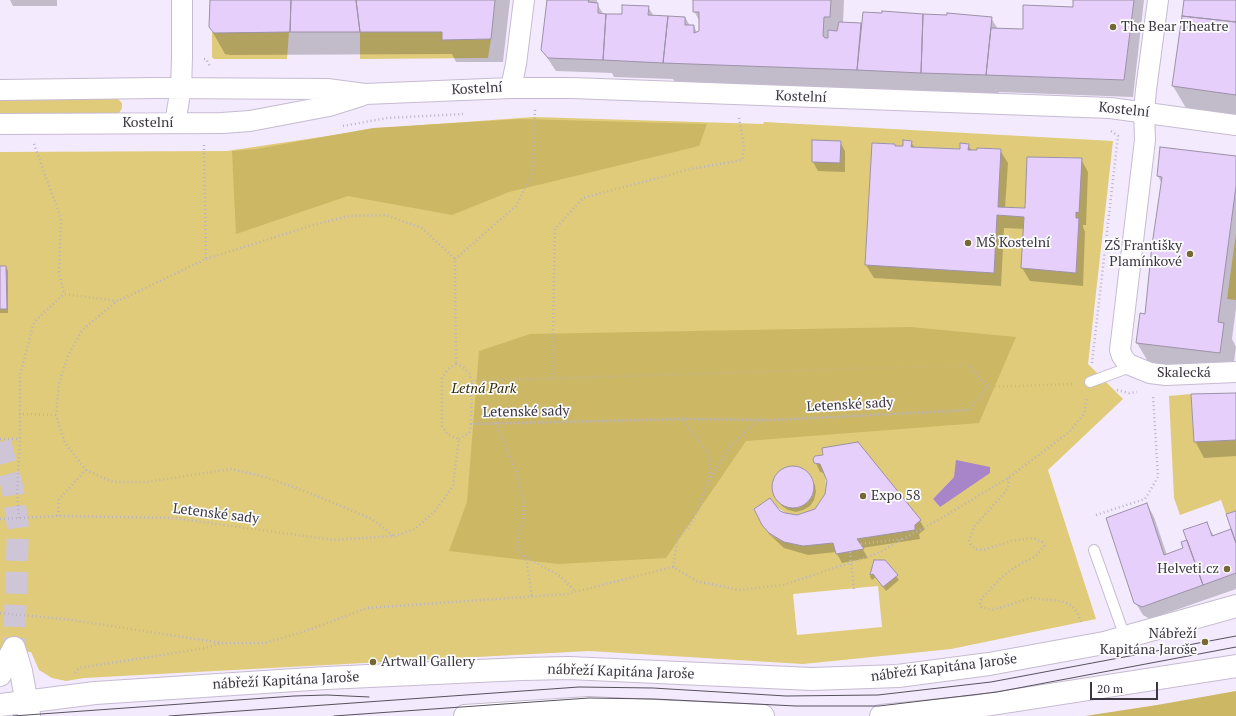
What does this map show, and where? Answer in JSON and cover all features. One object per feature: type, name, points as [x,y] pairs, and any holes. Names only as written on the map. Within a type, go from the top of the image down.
[{"type":"main road","name":"nábřeží Kapitána Jaroše","points":[[0,705],[27,711],[75,694],[326,678],[522,669],[607,670],[768,678],[867,678],[927,673],[989,664],[1104,643],[1236,606]]},
{"type":"main road","points":[[0,675],[14,648],[27,711]]},
{"type":"main road","points":[[881,716],[972,707],[1236,666]]},
{"type":"main road","points":[[465,716],[589,708],[763,716]]},
{"type":"street","points":[[175,123],[181,88],[182,0]]},
{"type":"street","points":[[511,88],[516,64],[524,0]]},
{"type":"street","points":[[1133,366],[1124,360],[1120,350],[1145,140],[1144,111],[1158,0]]},
{"type":"street","name":"Kostelní","points":[[0,90],[181,88],[327,89],[365,94],[536,87],[1101,108],[1144,111],[1236,126]]},
{"type":"street","name":"Kostelní","points":[[0,124],[222,123],[250,121],[330,106],[365,94]]},
{"type":"street","name":"Skalecká","points":[[1133,366],[1142,370],[1166,375],[1236,372]]},
{"type":"lane","points":[[1090,382],[1133,366]]},
{"type":"lane","points":[[1094,550],[1125,637]]},
{"type":"path","points":[[456,260],[516,206],[533,172],[534,109],[536,87]]},
{"type":"path","points":[[527,110],[542,110]]},
{"type":"path","points":[[342,126],[387,118],[465,114]]},
{"type":"path","points":[[552,378],[555,229],[583,198],[691,169],[742,160],[744,147],[738,117],[746,117]]},
{"type":"path","points":[[206,259],[204,144],[222,144],[222,123]]},
{"type":"path","points":[[0,613],[72,620],[222,643],[264,643],[303,632],[367,608],[532,597],[575,592],[673,566],[696,581],[739,590],[783,585],[876,554],[945,516],[1008,478],[1069,432],[1084,414],[1090,382],[1118,136],[1110,129]]},
{"type":"path","points":[[34,144],[61,219],[59,272],[64,294]]},
{"type":"path","points":[[394,536],[372,519],[307,492],[265,477],[231,470],[147,482],[113,482],[86,470],[65,444],[56,415],[59,384],[70,352],[82,330],[118,301],[206,259],[348,216],[384,214],[422,228],[456,260],[456,364]]},
{"type":"path","points":[[64,294],[118,301]]},
{"type":"path","points":[[19,518],[17,493],[20,439],[20,375],[34,322],[64,294]]},
{"type":"path","points":[[456,364],[463,367],[469,373],[472,381],[471,424]]},
{"type":"path","points":[[456,364],[448,370],[442,378],[442,426],[447,434],[460,439]]},
{"type":"path","points":[[472,381],[968,365],[988,387],[1090,382],[1129,393],[1141,392]]},
{"type":"path","name":"Letenské sady","points":[[0,519],[58,516],[173,518],[334,540],[394,536],[415,529],[436,511],[452,486],[460,439],[469,433],[471,424],[682,419],[760,420],[969,410],[988,387]]},
{"type":"path","points":[[1096,515],[1145,499],[1158,478],[1153,391]]},
{"type":"path","points":[[19,414],[56,415]]},
{"type":"path","points":[[682,419],[708,453],[711,466],[708,483]]},
{"type":"path","points":[[673,566],[678,535],[687,529],[695,517],[708,483],[731,445],[760,420]]},
{"type":"path","points":[[496,423],[516,471],[524,503],[523,522],[518,537],[518,547],[528,564],[532,597]]},
{"type":"path","points":[[0,439],[20,439]]},
{"type":"path","points":[[58,516],[59,499],[86,470]]},
{"type":"path","points":[[1008,478],[1009,485],[1006,491],[974,527],[969,540],[971,545],[976,549],[984,550],[1010,541],[1033,538],[1042,542],[1044,546],[1036,556],[1015,567],[1001,578],[982,598],[980,603],[981,607],[992,610],[1031,598],[1061,601],[1071,605],[1077,612],[1082,625]]},
{"type":"path","points":[[861,544],[904,538]]},
{"type":"path","points":[[850,552],[854,589]]},
{"type":"path","points":[[523,556],[560,576],[575,592]]},
{"type":"path","points":[[79,668],[206,648],[222,643]]},
{"type":"green space","points":[[212,32],[289,32],[287,59],[214,59],[212,57]]},
{"type":"green space","points":[[360,32],[442,32],[443,40],[491,39],[488,58],[360,59]]},
{"type":"green space","points":[[114,95],[122,103],[122,108],[119,113],[112,116],[0,117],[0,96]]},
{"type":"green space","name":"Letná Park","points":[[534,117],[763,124],[764,122],[1113,141],[1088,364],[1123,399],[1048,470],[1096,619],[951,649],[803,664],[589,651],[84,678],[66,681],[52,678],[39,670],[31,652],[0,651],[0,309],[7,309],[6,267],[0,266],[0,152],[227,151],[381,128]],"holes":[[[903,140],[912,141],[911,147],[960,149],[961,143],[969,144],[968,150],[977,150],[978,148],[1000,149],[998,207],[1025,208],[1028,157],[1081,158],[1079,212],[1076,212],[1076,218],[1079,218],[1076,273],[1022,268],[1024,217],[997,215],[994,273],[865,265],[872,143],[895,144],[895,146],[903,146]],[[822,448],[915,525],[915,530],[857,539],[864,549],[836,554],[833,543],[803,546],[784,542],[772,536],[762,525],[754,509],[775,506],[786,513],[797,515],[815,509],[825,494],[826,487],[825,472],[820,464],[816,464],[813,461],[815,456],[823,455]],[[794,467],[801,468],[808,473],[813,480],[814,488],[813,495],[808,502],[801,507],[793,508],[785,506],[779,502],[774,495],[773,487],[774,479],[779,472],[786,468]],[[954,477],[940,507],[933,499]],[[874,560],[884,560],[897,575],[883,587],[873,574],[870,575]],[[878,586],[882,627],[797,635],[793,594]]]},
{"type":"green space","points":[[520,119],[707,124],[699,146],[509,192],[452,215],[348,196],[236,234],[232,151],[256,149],[373,128]]},
{"type":"green space","points":[[1236,233],[1236,300],[1227,299]]},
{"type":"green space","points":[[911,327],[1016,337],[979,423],[746,441],[666,558],[558,564],[449,551],[467,502],[479,351],[530,334]]},
{"type":"green space","points":[[1191,394],[1194,442],[1236,440],[1236,511],[1226,514],[1221,500],[1180,515],[1174,498],[1169,396]]},
{"type":"green space","points":[[1236,691],[1236,716],[1085,716],[1157,705]]},
{"type":"shaded area","points":[[956,460],[990,467],[990,473],[940,507],[933,499],[954,477]]},
{"type":"building","points":[[210,0],[291,0],[290,32],[214,33],[209,27]]},
{"type":"building","points":[[291,0],[356,0],[360,32],[290,32]]},
{"type":"building","points":[[356,0],[495,0],[491,39],[442,40],[442,32],[360,32]]},
{"type":"building","points":[[547,0],[589,0],[588,2],[598,3],[598,13],[606,14],[603,60],[548,58],[541,50]]},
{"type":"building","points":[[693,0],[831,0],[830,17],[824,17],[823,36],[825,38],[828,38],[828,30],[837,31],[839,22],[861,23],[857,70],[663,63],[668,16],[685,17],[685,25],[694,25],[694,33],[699,31],[699,12],[693,12]]},
{"type":"building","points":[[1073,0],[1134,0],[1124,80],[986,75],[991,28],[1023,29],[1023,5],[1073,7]]},
{"type":"building","points":[[1184,0],[1236,0],[1236,22],[1182,16]]},
{"type":"building","points":[[622,5],[649,6],[648,15],[668,16],[663,63],[603,60],[606,14],[622,14]]},
{"type":"building","points":[[882,11],[923,14],[921,73],[857,70],[863,12],[882,13]]},
{"type":"building","points":[[947,13],[992,17],[986,75],[921,73],[923,14],[947,15]]},
{"type":"building","points":[[1182,16],[1236,22],[1236,95],[1172,86]]},
{"type":"building","points":[[812,140],[841,141],[840,163],[812,162]]},
{"type":"building","points":[[903,140],[912,141],[911,147],[960,149],[960,143],[969,144],[968,150],[977,150],[977,148],[1001,149],[998,207],[1025,208],[1027,157],[1082,158],[1079,213],[1076,212],[1076,218],[1079,218],[1076,273],[1021,268],[1024,217],[997,215],[994,273],[865,265],[872,143],[895,144],[895,146],[903,146]]},
{"type":"building","name":"ZŠ Františky Plamínkové","points":[[1160,147],[1236,156],[1236,186],[1218,322],[1224,323],[1220,353],[1136,343],[1140,313],[1145,314],[1152,245],[1162,177],[1157,176]]},
{"type":"building","points":[[0,266],[6,266],[7,309],[0,309]]},
{"type":"building","points":[[1236,393],[1236,440],[1194,442],[1191,394]]},
{"type":"building","name":"Expo 58","points":[[858,442],[921,520],[915,525],[915,530],[857,539],[864,549],[836,554],[833,543],[803,546],[784,542],[769,533],[762,525],[754,509],[770,498],[780,511],[785,513],[797,515],[815,509],[825,494],[827,481],[820,464],[814,463],[813,459],[815,456],[823,455],[822,448]]},
{"type":"building","points":[[793,466],[808,472],[814,487],[808,502],[793,508],[778,502],[772,487],[778,472]]},
{"type":"building","points":[[1147,503],[1164,555],[1183,548],[1181,542],[1187,540],[1203,585],[1142,607],[1134,603],[1106,518]]},
{"type":"building","points":[[1236,511],[1236,543],[1226,514]]},
{"type":"building","points":[[1207,522],[1212,536],[1231,529],[1236,543],[1236,573],[1203,585],[1183,530]]},
{"type":"building","points":[[874,560],[885,560],[898,575],[883,587],[873,574],[870,575]]},
{"type":"tunnel","points":[[0,442],[13,490],[18,528],[14,648]]},
{"type":"tram line","points":[[169,716],[579,687],[653,688],[786,696],[878,695],[991,682],[1236,636]]},
{"type":"tram line","points":[[334,716],[589,698],[654,699],[796,706],[879,706],[997,692],[1236,647]]},
{"type":"tram line","points":[[13,716],[294,696],[327,695],[369,697]]},
{"type":"place","name":"The Bear Theatre","points":[[1113,27]]},
{"type":"place","name":"MŠ Kostelní","points":[[968,243]]},
{"type":"place","name":"ZŠ Františky Plamínkové","points":[[1190,254]]},
{"type":"place","name":"Expo 58","points":[[863,496]]},
{"type":"place","name":"Helveti.cz","points":[[1227,569]]},
{"type":"place","name":"Nábřeží Kapitána Jaroše","points":[[1205,642]]},
{"type":"place","name":"Artwall Gallery","points":[[373,662]]}]
